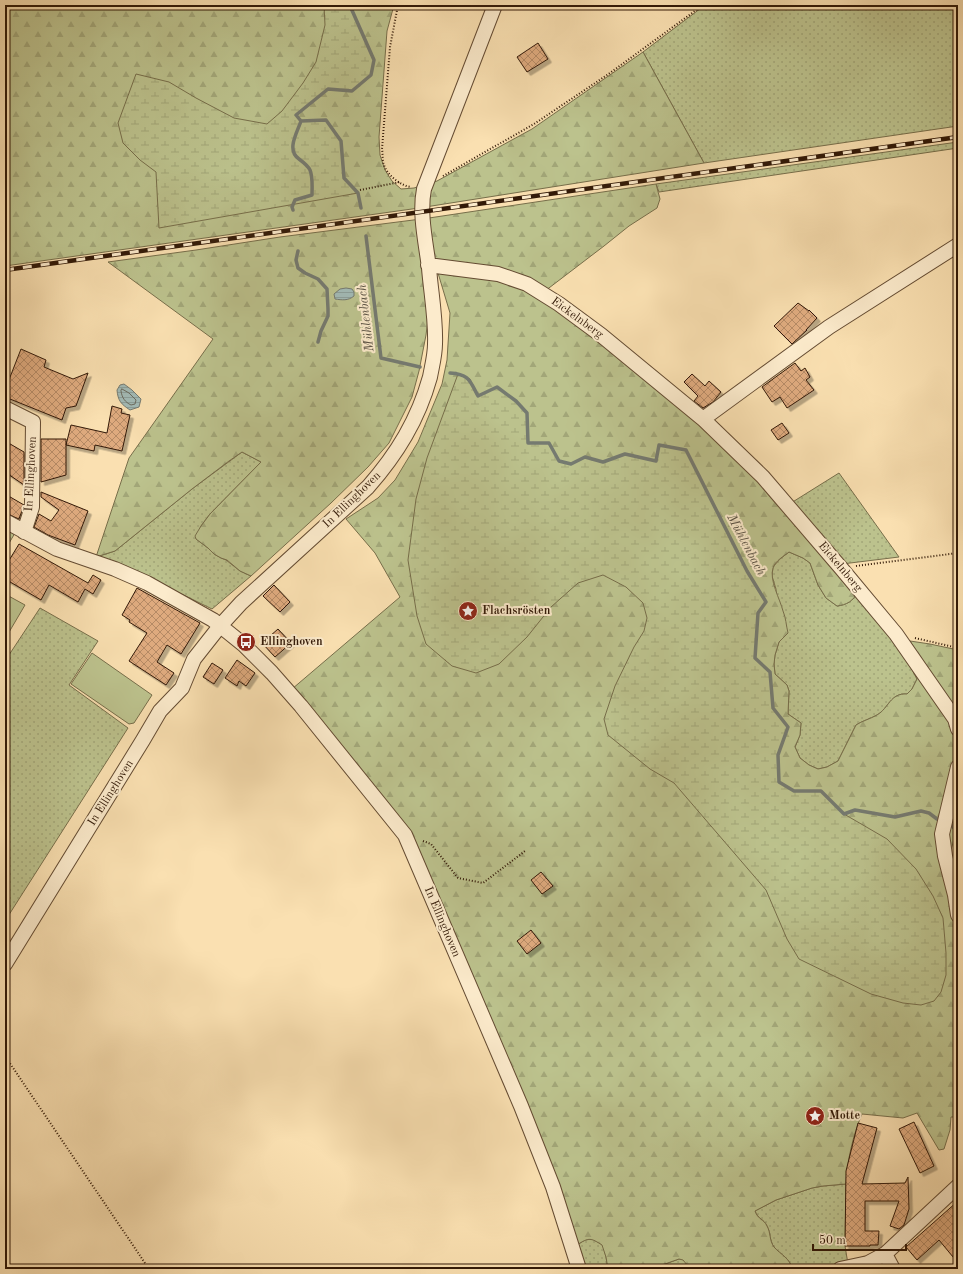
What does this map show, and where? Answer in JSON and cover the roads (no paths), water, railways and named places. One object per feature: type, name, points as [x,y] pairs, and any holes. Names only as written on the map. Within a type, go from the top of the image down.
[{"type":"street","points":[[428,265],[423,198],[495,5]]},
{"type":"street","points":[[703,420],[829,327],[958,245]]},
{"type":"street","name":"In Ellinghoven","points":[[5,964],[160,711],[182,688],[194,659],[240,603],[368,487],[398,450],[411,427],[425,393],[432,367],[435,345],[428,265]]},
{"type":"street","name":"Eickelnberg","points":[[428,265],[498,274],[527,284],[559,304],[601,335],[703,420],[763,477],[896,634],[955,719],[958,729]]},
{"type":"street","name":"In Ellinghoven","points":[[5,408],[33,422],[32,507],[24,532]]},
{"type":"street","name":"In Ellinghoven","points":[[5,521],[56,549],[115,569],[147,583],[213,620],[258,658],[301,706],[404,835],[521,1106],[553,1187],[579,1269]]},
{"type":"street","points":[[958,767],[942,834],[945,856],[955,895],[958,915]]},
{"type":"street","points":[[840,1269],[868,1263],[886,1254],[958,1186]]},
{"type":"street","points":[[886,1254],[893,1269]]},
{"type":"water","points":[[340,289],[352,289],[354,292],[354,296],[352,298],[343,300],[335,299],[334,294]]},
{"type":"water","points":[[124,384],[141,399],[139,407],[130,410],[120,402],[117,390],[120,385]]},
{"type":"waterway","name":"Mühlenbach","points":[[361,5],[351,8],[374,60],[371,75],[352,91],[328,89],[296,115],[301,121],[326,120],[341,141],[344,178],[358,193],[361,208]]},
{"type":"waterway","points":[[293,210],[292,207],[295,200],[312,195],[312,179],[310,170],[293,151],[295,136],[301,121]]},
{"type":"waterway","name":"Mühlenbach","points":[[366,236],[381,358],[420,367]]},
{"type":"waterway","points":[[298,251],[296,260],[298,268],[318,279],[327,289],[328,316],[318,342]]},
{"type":"waterway","name":"Mühlenbach","points":[[450,373],[461,375],[468,379],[478,396],[497,387],[516,401],[527,413],[528,443],[549,443],[559,461],[571,464],[585,457],[603,462],[625,454],[656,461],[659,445],[686,450],[747,571],[766,602],[758,613],[755,658],[770,672],[773,708],[788,727],[778,755],[779,782],[794,791],[821,791],[844,814],[855,810],[895,817],[921,811],[929,813],[937,819]]},
{"type":"waterway","name":"Mühlenbach","points":[[951,825],[958,832]]},
{"type":"railway","points":[[5,270],[958,137]]},
{"type":"place","name":"Flachsrösten","points":[[468,611]]},
{"type":"place","name":"Ellinghoven","points":[[246,642]]},
{"type":"place","name":"Motte","points":[[815,1116]]}]
